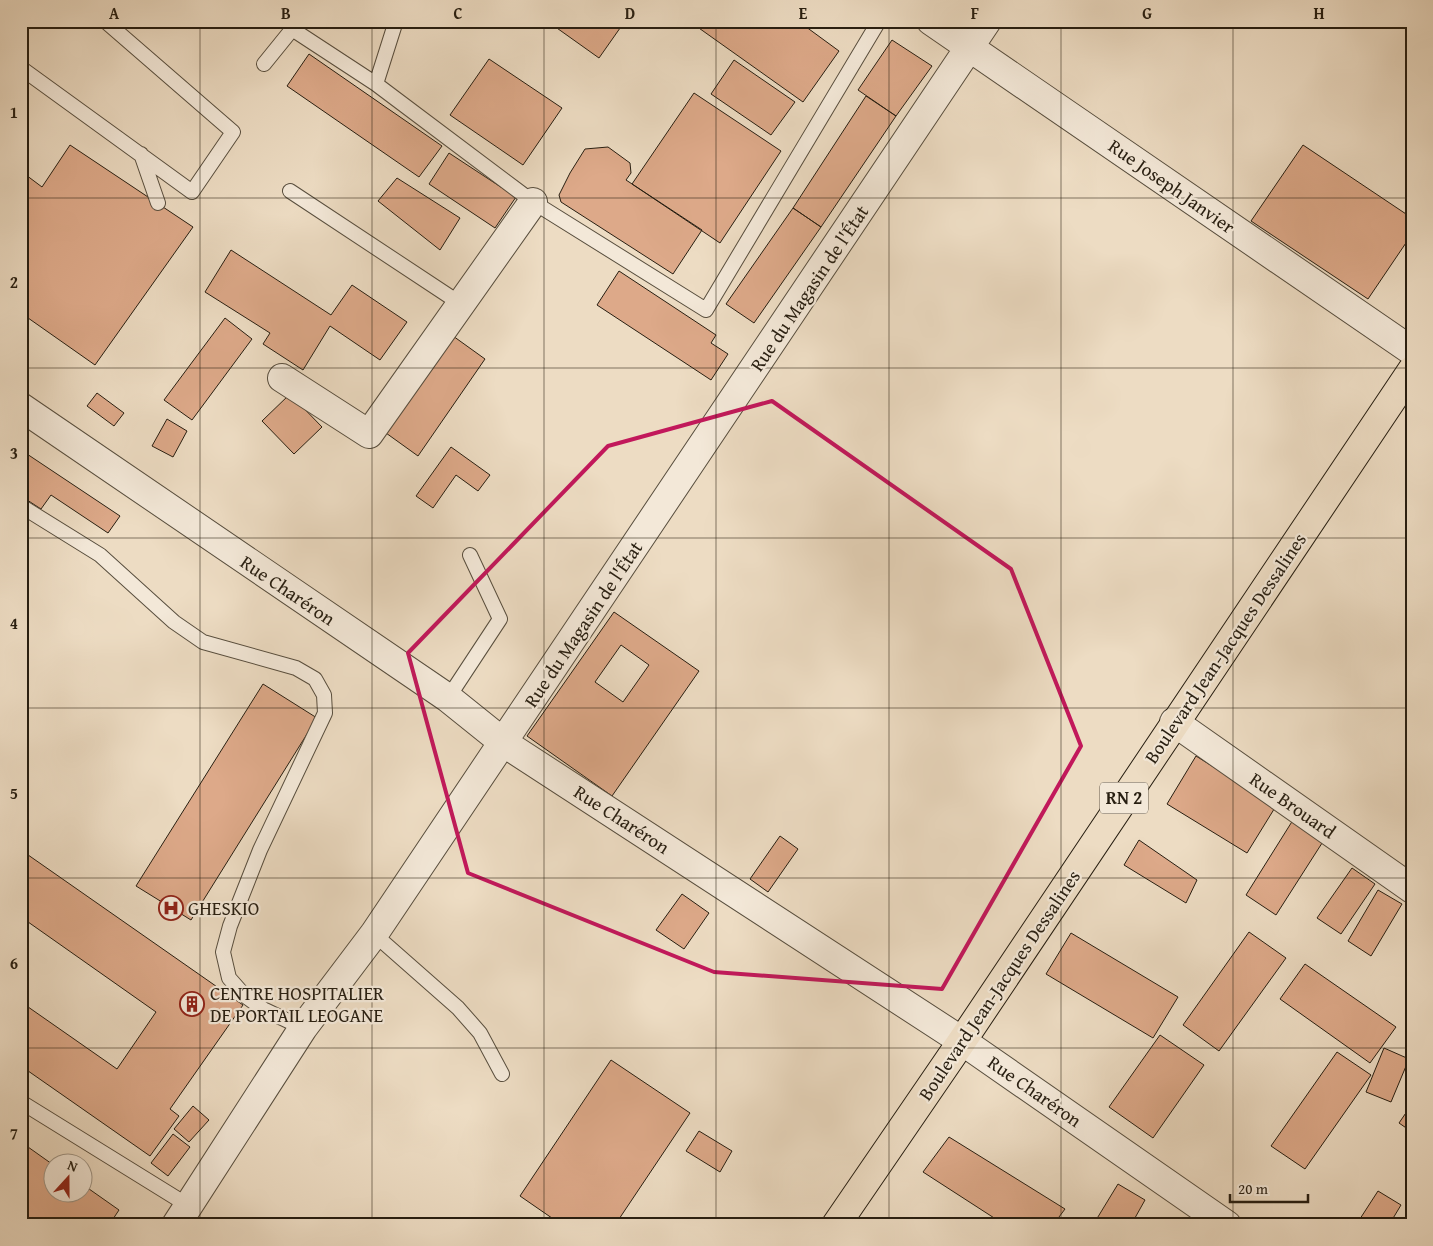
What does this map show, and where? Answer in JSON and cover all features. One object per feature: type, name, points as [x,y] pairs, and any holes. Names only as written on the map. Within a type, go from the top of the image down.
[{"type":"main road","name":"Boulevard Jean-Jacques Dessalines","points":[[836,1225],[962,1041],[1174,722],[1412,370]]},
{"type":"street","name":"Rue Joseph Janvier","points":[[931,21],[1412,351]]},
{"type":"street","name":"Rue du Magasin de l'État","points":[[182,1216],[303,1028],[374,934],[504,743],[987,21]]},
{"type":"street","points":[[282,378],[369,434],[533,202]]},
{"type":"street","name":"Rue Charéron","points":[[21,407],[448,698],[504,743],[962,1041],[1226,1225]]},
{"type":"street","name":"Rue Brouard","points":[[1174,722],[1412,888]]},
{"type":"lane","points":[[21,68],[192,192],[232,132],[105,21]]},
{"type":"lane","points":[[376,84],[396,21]]},
{"type":"lane","points":[[264,64],[295,25],[533,202],[706,310],[879,21]]},
{"type":"lane","points":[[141,154],[158,203]]},
{"type":"lane","points":[[290,191],[461,304]]},
{"type":"lane","points":[[21,506],[100,555],[174,622],[203,642],[296,668],[315,679],[324,695],[325,713],[260,850],[230,926],[223,952],[229,978],[244,995],[263,1009],[303,1028]]},
{"type":"lane","points":[[448,698],[500,619],[470,556]]},
{"type":"lane","points":[[374,934],[458,1008],[480,1033],[502,1074]]},
{"type":"lane","points":[[21,1102],[182,1216]]},
{"type":"highlighted area","points":[[772,401],[1011,569],[1081,746],[942,989],[714,972],[468,873],[408,653],[608,446]]},
{"type":"building","points":[[547,21],[625,21],[599,58]]},
{"type":"building","points":[[689,21],[798,21],[839,51],[803,102]]},
{"type":"building","points":[[892,40],[932,66],[896,116],[858,90]]},
{"type":"building","points":[[309,54],[442,146],[419,177],[287,86]]},
{"type":"building","points":[[489,59],[562,108],[523,165],[450,115]]},
{"type":"building","points":[[734,60],[795,102],[771,135],[711,94]]},
{"type":"building","points":[[694,93],[781,151],[720,243],[632,184]]},
{"type":"building","points":[[866,96],[896,116],[821,227],[793,208]]},
{"type":"building","points":[[70,145],[193,227],[95,365],[21,313],[21,182],[26,175],[42,187]]},
{"type":"building","points":[[1303,145],[1412,218],[1412,234],[1368,299],[1251,221]]},
{"type":"building","points":[[608,147],[630,163],[631,173],[626,180],[702,230],[673,274],[561,202],[559,195],[585,149]]},
{"type":"building","points":[[449,153],[516,197],[495,228],[429,184]]},
{"type":"building","points":[[397,178],[460,218],[440,250],[378,201]]},
{"type":"building","points":[[793,208],[821,227],[754,323],[726,304]]},
{"type":"building","points":[[231,250],[331,315],[352,285],[407,322],[380,360],[330,326],[303,370],[263,344],[270,333],[205,292]]},
{"type":"building","points":[[619,271],[716,335],[711,343],[728,354],[711,380],[597,305]]},
{"type":"building","points":[[225,318],[252,339],[192,420],[164,400]]},
{"type":"building","points":[[453,336],[485,359],[418,456],[386,433]]},
{"type":"building","points":[[97,393],[124,413],[114,426],[87,406]]},
{"type":"building","points":[[290,394],[322,427],[294,454],[262,421]]},
{"type":"building","points":[[167,419],[187,431],[173,457],[152,446]]},
{"type":"building","points":[[451,447],[490,475],[478,491],[456,475],[433,508],[416,496]]},
{"type":"building","points":[[21,450],[120,516],[108,533],[51,495],[41,509],[21,496]]},
{"type":"building","points":[[614,612],[699,671],[612,796],[527,736]],"holes":[[[621,645],[649,665],[623,702],[595,682]]]},
{"type":"building","points":[[263,684],[317,718],[191,920],[136,886]]},
{"type":"building","points":[[1196,756],[1276,806],[1247,853],[1167,804]]},
{"type":"building","points":[[1293,820],[1324,840],[1276,915],[1246,895]]},
{"type":"building","points":[[780,836],[798,849],[768,892],[750,879]]},
{"type":"building","points":[[1139,840],[1197,880],[1186,903],[1124,865]]},
{"type":"building","name":"CENTRE HOSPITALIER DE PORTAIL LEOGANE","points":[[21,850],[243,1005],[170,1109],[179,1116],[150,1156],[21,1066],[21,1002],[117,1069],[156,1012],[21,917]]},
{"type":"building","points":[[1352,868],[1375,884],[1341,934],[1317,918]]},
{"type":"building","points":[[1378,890],[1402,904],[1371,956],[1348,941]]},
{"type":"building","points":[[682,894],[709,913],[684,949],[656,930]]},
{"type":"building","points":[[1249,932],[1286,958],[1219,1051],[1183,1025]]},
{"type":"building","points":[[1071,933],[1178,997],[1153,1038],[1046,974]]},
{"type":"building","points":[[1305,964],[1396,1027],[1370,1063],[1280,999]]},
{"type":"building","points":[[1160,1035],[1204,1065],[1153,1138],[1109,1107]]},
{"type":"building","points":[[1384,1048],[1409,1059],[1391,1102],[1366,1092]]},
{"type":"building","points":[[1337,1052],[1371,1075],[1305,1169],[1271,1146]]},
{"type":"building","points":[[611,1060],[690,1113],[615,1225],[562,1225],[520,1196]]},
{"type":"building","points":[[1412,1104],[1412,1132],[1399,1123]]},
{"type":"building","points":[[193,1106],[209,1120],[189,1142],[174,1129]]},
{"type":"building","points":[[699,1131],[732,1151],[720,1172],[686,1151]]},
{"type":"building","points":[[173,1134],[190,1147],[168,1176],[151,1163]]},
{"type":"building","points":[[949,1137],[1065,1209],[1053,1225],[1005,1225],[923,1172]]},
{"type":"building","points":[[21,1142],[42,1157],[42,1204],[92,1204],[92,1191],[119,1210],[109,1225],[21,1225]]},
{"type":"building","points":[[1118,1184],[1145,1200],[1131,1225],[1093,1225]]},
{"type":"building","points":[[1378,1191],[1401,1205],[1389,1225],[1356,1225]]},
{"type":"place","name":"GHESKIO","points":[[171,908]]},
{"type":"place","name":"CENTRE HOSPITALIER DE PORTAIL LEOGANE","points":[[192,1004]]}]
